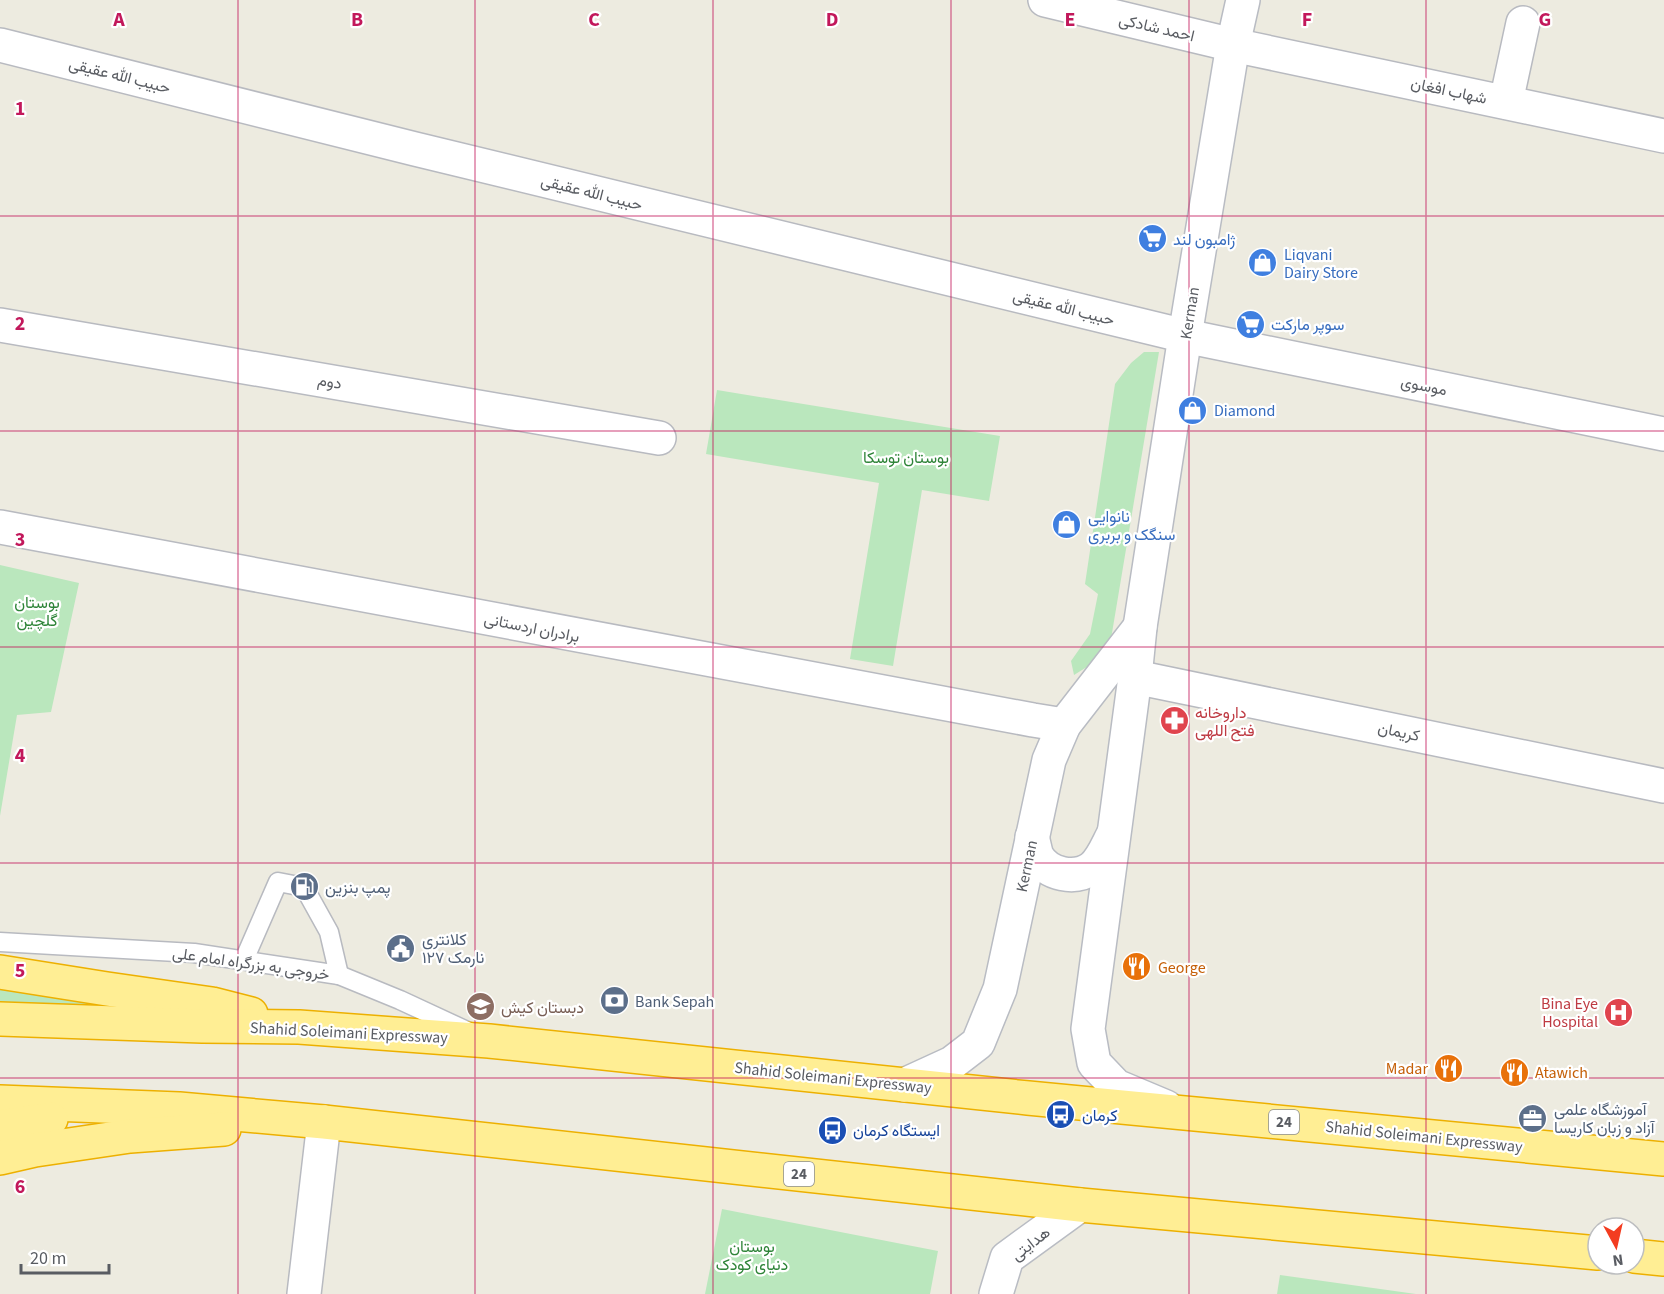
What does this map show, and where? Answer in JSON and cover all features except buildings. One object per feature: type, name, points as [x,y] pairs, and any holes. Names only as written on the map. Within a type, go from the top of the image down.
[{"type":"highway","points":[[0,972],[212,1004],[299,1027]]},
{"type":"highway","name":"Shahid Soleimani Expressway","points":[[0,1019],[190,1026],[299,1027],[489,1041],[904,1085],[1664,1159]]},
{"type":"highway","name":"24","points":[[0,1102],[179,1109],[324,1122],[1080,1205],[1586,1252]]},
{"type":"highway","points":[[0,1127],[71,1116],[179,1109]]},
{"type":"highway","points":[[0,1158],[35,1150],[130,1136],[324,1122]]},
{"type":"highway","points":[[1646,1257],[1664,1259]]},
{"type":"street","name":"احمد شادکی","points":[[1045,0],[1233,45]]},
{"type":"street","name":"Kerman","points":[[1177,1112],[1116,1086],[1094,1063],[1088,1029],[1140,627],[1185,336],[1233,45],[1243,0]]},
{"type":"street","points":[[1506,102],[1523,23]]},
{"type":"street","name":"حبیب الله عقیقی","points":[[0,45],[415,149],[1185,336]]},
{"type":"street","name":"شهاب افغان","points":[[1233,45],[1664,136]]},
{"type":"street","name":"دوم","points":[[0,325],[659,438]]},
{"type":"street","name":"موسوی","points":[[1185,336],[1664,434]]},
{"type":"street","name":"برادران اردستانی","points":[[0,527],[1064,725]]},
{"type":"street","name":"Kerman","points":[[904,1085],[952,1063],[978,1043],[1000,989],[1049,760],[1064,725],[1140,627]]},
{"type":"street","name":"کریمان","points":[[1135,677],[1664,786]]},
{"type":"street","points":[[1032,837],[1037,856],[1049,870],[1071,875],[1092,868],[1103,855],[1113,834]]},
{"type":"street","points":[[304,1294],[324,1122]]},
{"type":"street","name":"هدایتی","points":[[996,1294],[1007,1258],[1080,1205]]},
{"type":"lane","points":[[244,960],[279,882],[304,887],[329,932],[339,975]]},
{"type":"lane","name":"خروجی به بزرگراه امام علی","points":[[0,942],[194,953],[339,975],[489,1041]]},
{"type":"green space","points":[[1144,352],[1159,352],[1110,645],[1098,660],[1074,675],[1071,661],[1090,634],[1098,594],[1085,584],[1115,384],[1131,363]]},
{"type":"green space","name":"بوستان توسکا","points":[[717,390],[1000,436],[989,501],[922,490],[893,666],[850,659],[879,483],[706,454]]},
{"type":"green space","name":"بوستان گلچین","points":[[0,565],[79,583],[51,712],[17,715],[0,816]]},
{"type":"green space","points":[[0,979],[213,1014],[0,1002]]},
{"type":"green space","name":"بوستان دنیای کودک","points":[[722,1209],[938,1251],[930,1294],[705,1294]]},
{"type":"green space","points":[[1280,1275],[1416,1294],[1277,1294]]},
{"type":"place","name":"ژامبون لند","points":[[1152,239]]},
{"type":"place","name":"Liqvani Dairy Store","points":[[1263,263]]},
{"type":"place","name":"سوپر مارکت","points":[[1250,324]]},
{"type":"place","name":"Diamond","points":[[1193,410]]},
{"type":"place","name":"نانوایی سنگک و بربری","points":[[1067,525]]},
{"type":"place","name":"داروخانه فتح اللهی","points":[[1174,721]]},
{"type":"place","name":"پمپ بنزین","points":[[304,887]]},
{"type":"place","name":"کلانتری ۱۲۷ نارمک","points":[[401,948]]},
{"type":"place","name":"George","points":[[1137,967]]},
{"type":"place","name":"Bank Sepah","points":[[614,1001]]},
{"type":"place","name":"دبستان کیش","points":[[480,1007]]},
{"type":"place","name":"Bina Eye Hospital","points":[[1619,1012]]},
{"type":"place","name":"Madar","points":[[1449,1068]]},
{"type":"place","name":"Atawich","points":[[1514,1072]]},
{"type":"place","name":"کرمان","points":[[1061,1115]]},
{"type":"place","name":"آموزشگاه علمی آزاد و زبان کاریسا","points":[[1533,1118]]},
{"type":"place","name":"ایستگاه کرمان","points":[[832,1130]]}]
